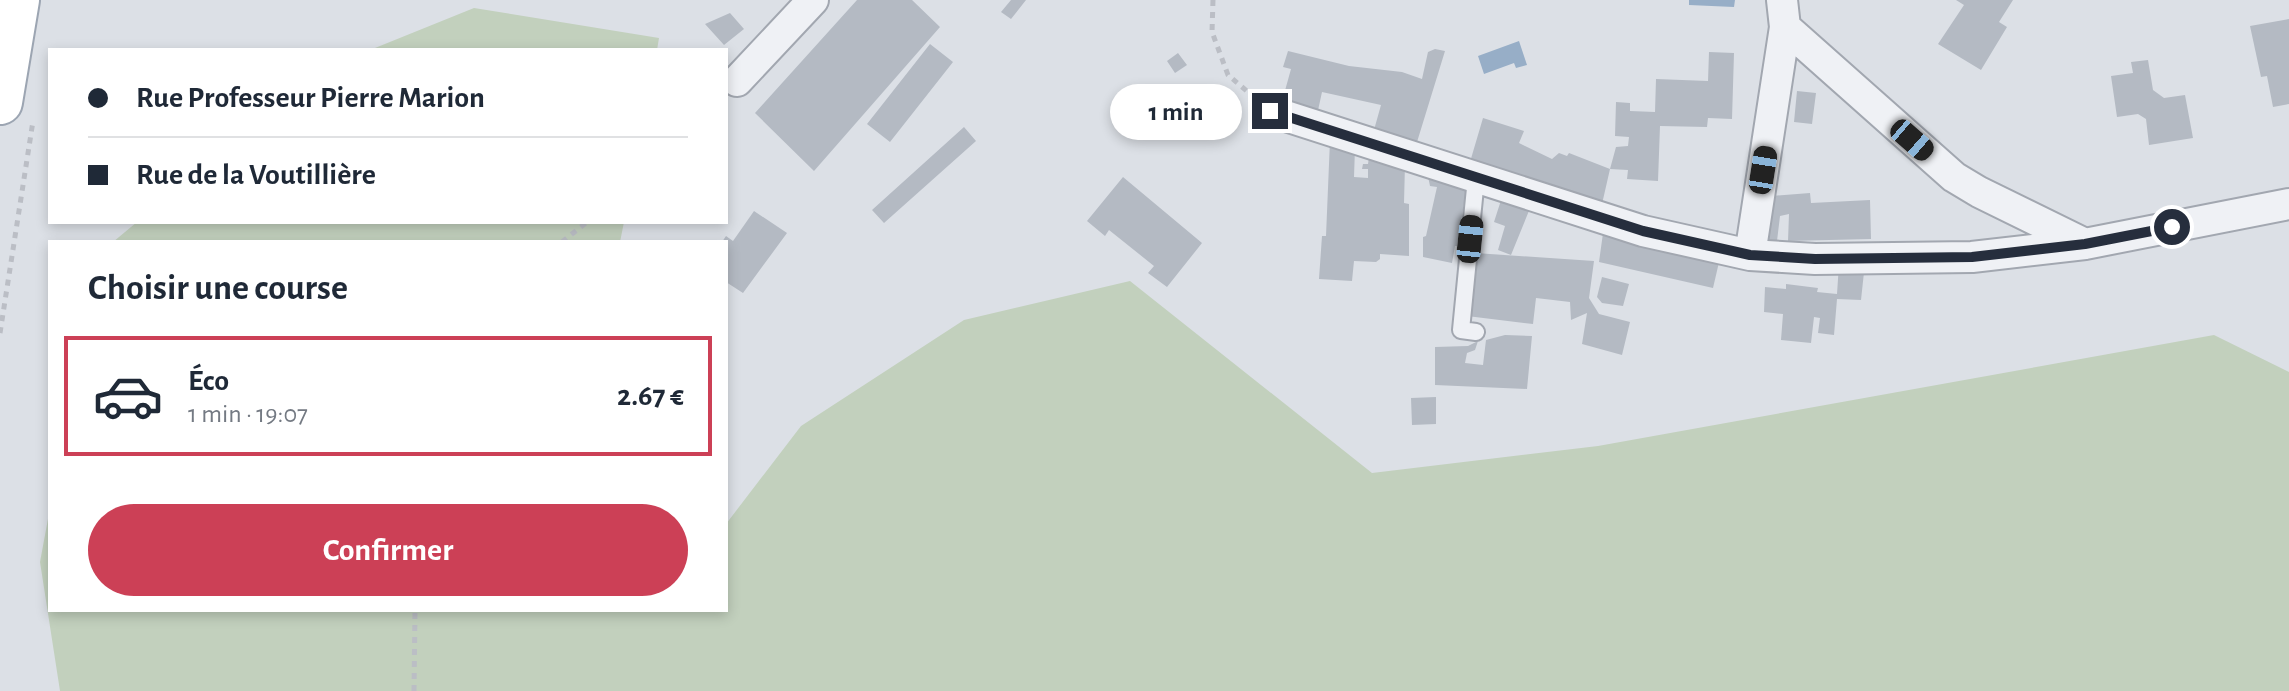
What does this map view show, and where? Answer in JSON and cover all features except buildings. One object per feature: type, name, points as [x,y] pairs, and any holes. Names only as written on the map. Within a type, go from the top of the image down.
[{"type":"main road","points":[[17,0],[18,105]]},
{"type":"street","points":[[737,81],[813,0]]},
{"type":"street","points":[[1784,14],[1954,177],[2085,244]]},
{"type":"street","points":[[1750,255],[1784,14]]},
{"type":"street","points":[[1270,111],[1643,231],[1750,255],[1815,259],[1972,257],[2085,244],[2289,204]]},
{"type":"lane","points":[[1476,178],[1461,330],[1476,332]]},
{"type":"path","points":[[1213,0],[1212,32],[1228,75],[1270,111]]},
{"type":"path","points":[[0,333],[18,105]]},
{"type":"path","points":[[564,240],[584,224]]},
{"type":"path","points":[[414,691],[415,612]]},
{"type":"green space","points":[[474,8],[659,38],[657,48],[375,48]]},
{"type":"green space","points":[[135,224],[624,224],[620,240],[115,240]]},
{"type":"green space","points":[[1130,281],[1372,473],[1598,446],[2214,335],[2289,372],[2289,691],[60,691],[40,562],[48,519],[48,612],[728,612],[728,521],[801,426],[964,320]]},
{"type":"water","points":[[1689,0],[1735,0],[1734,7],[1689,5]]},
{"type":"water","points":[[1519,41],[1527,65],[1516,68],[1514,63],[1484,74],[1478,56]]},
{"type":"route","points":[[1270,111],[1643,231],[1750,255],[1815,259],[1972,257],[2085,244],[2172,227]]}]
